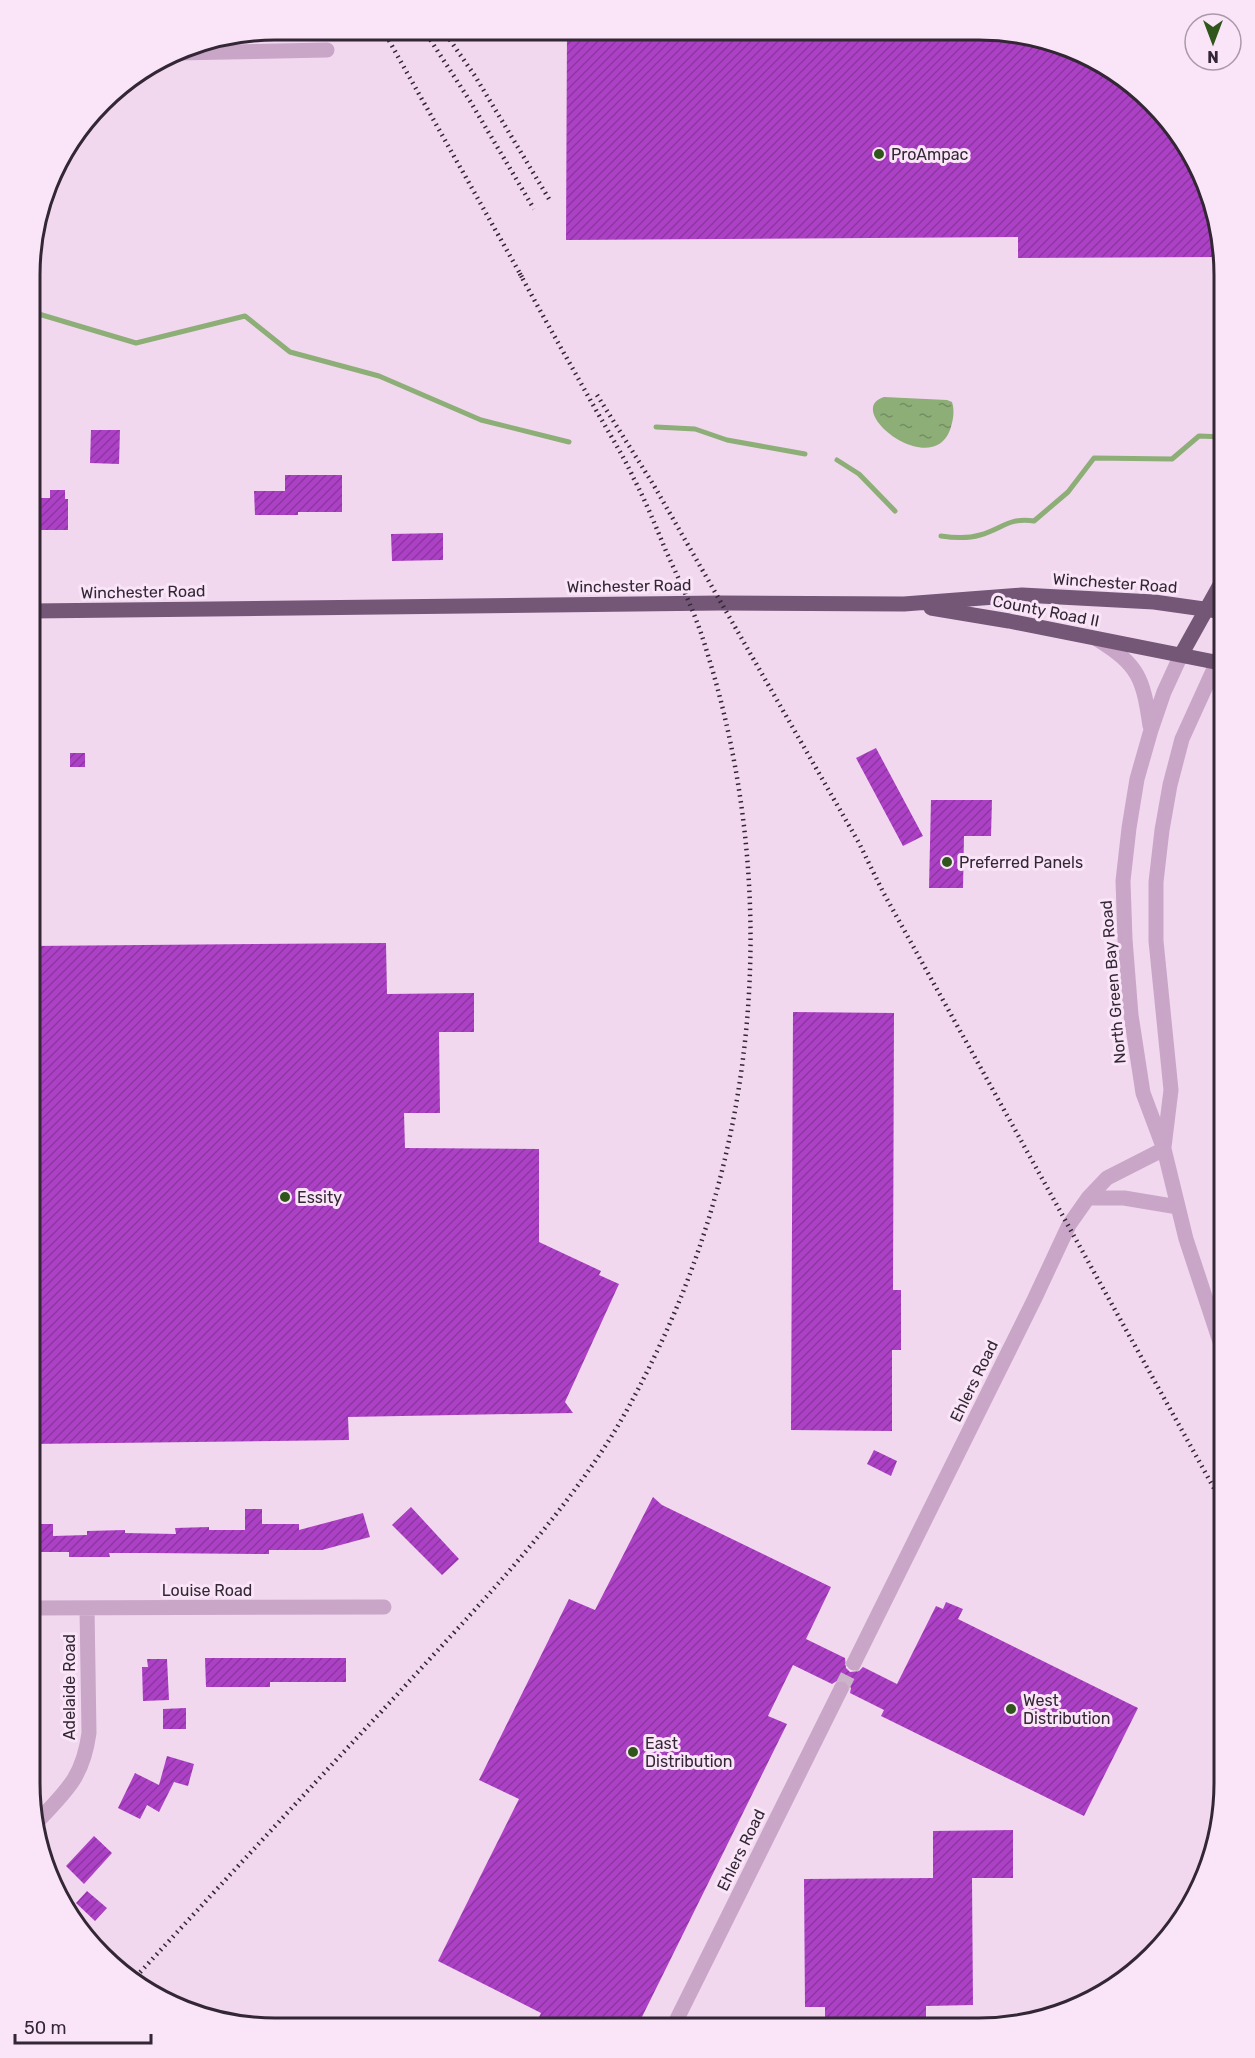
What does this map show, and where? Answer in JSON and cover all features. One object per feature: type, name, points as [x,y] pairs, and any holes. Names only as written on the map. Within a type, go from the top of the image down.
[{"type":"main road","name":"Winchester Road","points":[[40,611],[720,603],[904,604],[1022,595],[1142,601],[1214,610]]},
{"type":"main road","name":"North Green Bay Road","points":[[1181,655],[1214,596]]},
{"type":"main road","name":"County Road II","points":[[904,604],[1010,621],[1181,655]]},
{"type":"main road","points":[[1181,655],[1214,662]]},
{"type":"street","points":[[202,52],[327,50]]},
{"type":"street","points":[[1097,639],[1120,654],[1133,667],[1141,681],[1151,730]]},
{"type":"street","name":"North Green Bay Road","points":[[1181,655],[1164,692],[1137,779],[1123,881],[1125,939],[1131,1015],[1143,1093],[1164,1149],[1193,1260],[1214,1324]]},
{"type":"street","name":"North Green Bay Road","points":[[1164,1149],[1172,1090],[1156,941],[1156,882],[1170,785],[1182,739],[1214,677]]},
{"type":"street","name":"Ehlers Road","points":[[854,1662],[1069,1225],[1088,1198],[1107,1178],[1164,1149]]},
{"type":"street","points":[[1088,1198],[1124,1198],[1178,1207]]},
{"type":"street","name":"Louise Road","points":[[40,1608],[384,1607]]},
{"type":"street","name":"Adelaide Road","points":[[43,1815],[69,1788],[80,1772],[86,1753],[89,1733],[87,1608]]},
{"type":"street","name":"Ehlers Road","points":[[677,2018],[841,1689]]},
{"type":"water","points":[[884,397],[952,402],[953,416],[950,430],[940,443],[926,448],[910,445],[894,437],[881,426],[874,415],[874,404]]},
{"type":"building","name":"ProAmpac","points":[[567,40],[980,40],[1026,45],[1070,58],[1110,80],[1146,109],[1175,145],[1197,185],[1210,229],[1214,257],[1018,258],[1018,237],[566,240]]},
{"type":"building","points":[[91,430],[120,430],[119,464],[90,463]]},
{"type":"building","points":[[285,475],[342,475],[342,512],[255,515],[254,491],[285,491]]},
{"type":"building","points":[[50,490],[65,490],[65,499],[68,499],[68,530],[40,530],[40,498],[50,498]]},
{"type":"building","points":[[443,533],[443,560],[392,561],[391,534]]},
{"type":"building","points":[[876,748],[923,836],[903,846],[856,758]]},
{"type":"building","points":[[70,753],[85,753],[85,767],[70,767]]},
{"type":"building","name":"Preferred Panels","points":[[931,800],[992,800],[991,836],[964,836],[963,888],[929,888]]},
{"type":"building","name":"Essity","points":[[386,943],[387,994],[474,993],[474,1032],[439,1032],[440,1113],[404,1113],[405,1148],[539,1149],[539,1242],[601,1271],[599,1275],[619,1284],[565,1402],[573,1413],[348,1417],[349,1440],[40,1444],[40,946]]},
{"type":"building","points":[[793,1012],[894,1013],[893,1290],[901,1290],[901,1350],[892,1350],[892,1431],[791,1430]]},
{"type":"building","points":[[874,1450],[897,1461],[891,1476],[867,1464]]},
{"type":"building","name":"East Distribution","points":[[653,1497],[662,1505],[831,1587],[806,1639],[845,1658],[846,1668],[850,1672],[859,1671],[863,1667],[897,1684],[936,1606],[943,1609],[946,1602],[963,1609],[958,1619],[1138,1708],[1084,1816],[881,1716],[884,1710],[850,1693],[851,1688],[846,1681],[840,1679],[832,1684],[793,1665],[768,1716],[787,1724],[641,2018],[538,2018],[541,2013],[438,1961],[519,1799],[479,1780],[569,1599],[595,1610]]},
{"type":"building","points":[[411,1507],[459,1559],[442,1575],[392,1525]]},
{"type":"building","points":[[245,1509],[262,1509],[262,1524],[299,1524],[299,1530],[363,1513],[370,1537],[322,1550],[269,1550],[269,1554],[109,1553],[110,1557],[69,1557],[69,1552],[40,1552],[40,1524],[53,1524],[53,1536],[87,1535],[87,1531],[125,1530],[125,1533],[176,1534],[175,1528],[209,1527],[209,1530],[245,1530]]},
{"type":"building","points":[[205,1658],[346,1658],[346,1682],[270,1682],[270,1687],[206,1687]]},
{"type":"building","points":[[147,1659],[167,1659],[169,1700],[143,1701],[142,1667],[148,1667]]},
{"type":"building","points":[[186,1708],[186,1729],[163,1729],[163,1709]]},
{"type":"building","points":[[167,1756],[194,1764],[188,1786],[174,1782],[159,1812],[147,1805],[140,1819],[118,1808],[135,1773],[159,1785]]},
{"type":"building","points":[[1013,1830],[1013,1878],[972,1878],[973,2005],[926,2006],[926,2018],[825,2018],[825,2007],[805,2007],[804,1879],[933,1878],[933,1831]]},
{"type":"building","points":[[94,1836],[112,1853],[84,1884],[66,1866]]},
{"type":"building","points":[[87,1891],[107,1908],[95,1921],[76,1903]]},
{"type":"waterway","points":[[40,314],[136,343],[245,316],[290,352],[379,376],[481,420],[569,442]]},
{"type":"waterway","points":[[656,427],[695,429],[727,440],[805,454]]},
{"type":"waterway","points":[[941,536],[970,537],[988,533],[1012,522],[1034,521],[1068,492],[1094,458],[1172,459],[1199,436],[1214,437]]},
{"type":"waterway","points":[[837,460],[859,474],[895,511]]},
{"type":"tunnel","points":[[841,1689],[854,1663]]},
{"type":"railway","points":[[389,40],[523,279]]},
{"type":"railway","points":[[430,40],[470,101],[534,209]]},
{"type":"railway","points":[[450,40],[475,76],[549,199]]},
{"type":"railway","points":[[139,1974],[474,1611],[551,1521],[575,1489],[615,1430],[660,1345],[694,1262],[720,1177],[738,1090],[748,1003],[750,914],[744,826],[730,738],[698,626],[647,506],[621,453],[519,272]]},
{"type":"railway","points":[[597,395],[653,484],[859,843],[883,892],[1214,1488]]},
{"type":"place","name":"ProAmpac","points":[[879,154]]},
{"type":"place","name":"Preferred Panels","points":[[947,862]]},
{"type":"place","name":"Essity","points":[[285,1197]]},
{"type":"place","name":"West Distribution","points":[[1011,1709]]},
{"type":"place","name":"East Distribution","points":[[633,1752]]}]
